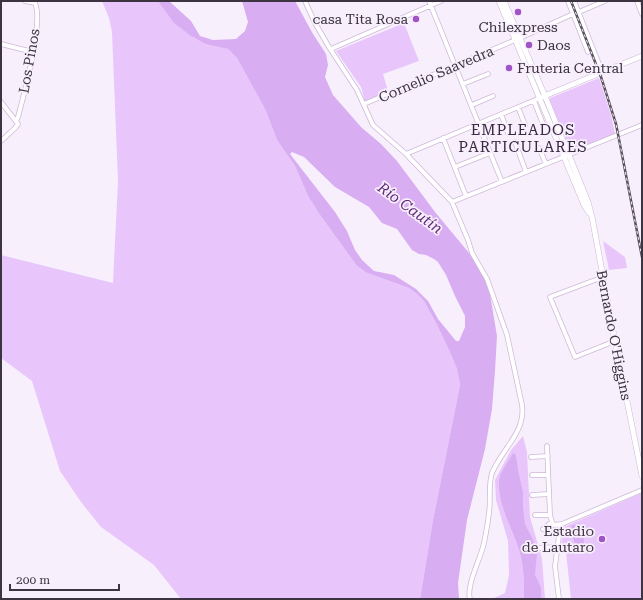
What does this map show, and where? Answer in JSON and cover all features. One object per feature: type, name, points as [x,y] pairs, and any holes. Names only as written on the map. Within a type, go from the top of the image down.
[{"type":"main road","name":"Bernardo O'Higgins","points":[[499,1],[545,96],[566,155]]},
{"type":"main road","name":"Bernardo O'Higgins","points":[[504,1],[540,98],[588,202],[642,476]]},
{"type":"main road","points":[[540,98],[642,56]]},
{"type":"street","points":[[25,1],[36,2]]},
{"type":"street","points":[[305,1],[315,23],[357,90],[374,124],[406,154],[452,202],[472,253],[487,279],[507,335],[522,408],[522,420],[519,428],[500,458],[490,480],[489,513],[484,543],[471,585],[469,595],[470,599]]},
{"type":"street","points":[[330,49],[430,3],[442,1]]},
{"type":"street","points":[[568,1],[588,52]]},
{"type":"street","points":[[574,1],[599,64]]},
{"type":"street","points":[[579,12],[605,1]]},
{"type":"street","points":[[637,1],[642,14]]},
{"type":"street","name":"Los Pinos","points":[[1,141],[15,128],[17,122],[33,52],[37,16],[36,2]]},
{"type":"street","points":[[430,3],[502,182]]},
{"type":"street","name":"Cornelio Saavedra","points":[[364,104],[456,66],[573,14]]},
{"type":"street","points":[[1,44],[33,52]]},
{"type":"street","points":[[463,84],[488,74]]},
{"type":"street","points":[[472,105],[493,96]]},
{"type":"street","points":[[406,154],[540,98]]},
{"type":"street","points":[[534,101],[543,124]]},
{"type":"street","points":[[1,102],[17,122]]},
{"type":"street","points":[[518,108],[525,125]]},
{"type":"street","points":[[501,114],[508,133]]},
{"type":"street","points":[[452,202],[642,124]]},
{"type":"street","points":[[443,138],[466,196]]},
{"type":"street","points":[[515,142],[526,172]]},
{"type":"street","points":[[539,148],[546,164]]},
{"type":"street","points":[[454,167],[490,153]]},
{"type":"street","points":[[603,277],[550,297],[575,357],[615,341]]},
{"type":"street","points":[[547,446],[550,515],[552,522],[556,525],[562,524],[642,490]]},
{"type":"street","points":[[531,457],[548,456]]},
{"type":"street","points":[[532,476],[548,475]]},
{"type":"street","points":[[532,495],[549,494]]},
{"type":"street","points":[[535,515],[550,515]]},
{"type":"street","points":[[543,529],[552,522]]},
{"type":"street","points":[[559,599],[555,566],[560,528],[562,524]]},
{"type":"street","points":[[538,548],[557,547]]},
{"type":"shaded area","points":[[102,1],[158,1],[194,38],[228,49],[237,58],[266,111],[277,140],[295,166],[308,196],[357,266],[363,271],[409,288],[424,301],[437,325],[457,369],[460,385],[433,520],[420,599],[181,599],[154,565],[101,527],[81,502],[60,471],[32,381],[1,358],[1,255],[113,283],[118,181],[112,32],[109,18]]},
{"type":"shaded area","points":[[404,23],[419,61],[383,74],[388,91],[365,102],[361,87],[336,51]]},
{"type":"shaded area","points":[[599,78],[611,115],[615,134],[572,150],[568,147],[549,101],[550,98]]},
{"type":"shaded area","points":[[603,241],[625,257],[627,268],[609,270]]},
{"type":"shaded area","points":[[523,436],[527,452],[530,517],[542,559],[545,599],[541,599],[541,587],[535,574],[532,537],[525,524],[523,491],[516,455],[514,454],[501,473],[499,489],[500,498],[521,556],[524,599],[492,599],[505,593],[509,575],[508,541],[496,500],[495,480],[511,450]]},
{"type":"shaded area","name":"Estadio de Lautaro","points":[[642,493],[642,599],[571,599],[566,552],[560,552],[564,527]]},
{"type":"water","name":"Río Cautín","points":[[158,1],[169,1],[191,21],[200,36],[213,40],[236,39],[245,31],[248,22],[242,1],[295,1],[326,54],[328,65],[325,77],[333,95],[361,127],[381,144],[397,161],[435,212],[469,253],[483,274],[489,288],[497,336],[495,371],[492,409],[485,449],[467,520],[458,583],[459,599],[420,599],[433,520],[460,385],[457,369],[437,325],[424,301],[409,288],[365,272],[357,266],[308,196],[295,166],[277,140],[266,111],[237,58],[228,49],[206,44],[191,36],[174,23]],"holes":[[[292,152],[304,157],[335,187],[369,207],[382,223],[397,229],[412,250],[419,254],[426,255],[438,262],[446,275],[465,316],[465,327],[459,341],[456,341],[438,319],[428,301],[416,289],[394,275],[374,271],[362,260],[335,212],[290,154]]]},
{"type":"water","points":[[513,453],[516,455],[523,491],[525,524],[532,537],[537,554],[535,574],[541,587],[541,599],[524,599],[521,556],[500,498],[499,480]]},
{"type":"water","points":[[580,523],[586,550],[576,552],[571,526]]},
{"type":"railway","points":[[571,1],[601,77],[616,124],[642,257]]},
{"type":"place","name":"Chilexpress","points":[[518,12]]},
{"type":"place","name":"casa Tita Rosa","points":[[416,19]]},
{"type":"place","name":"Daos","points":[[529,45]]},
{"type":"place","name":"Fruteria Central","points":[[509,68]]},
{"type":"place","name":"Estadio de Lautaro","points":[[602,539]]},
{"type":"district","name":"EMPLEADOS PARTICULARES","points":[[523,138]]}]
